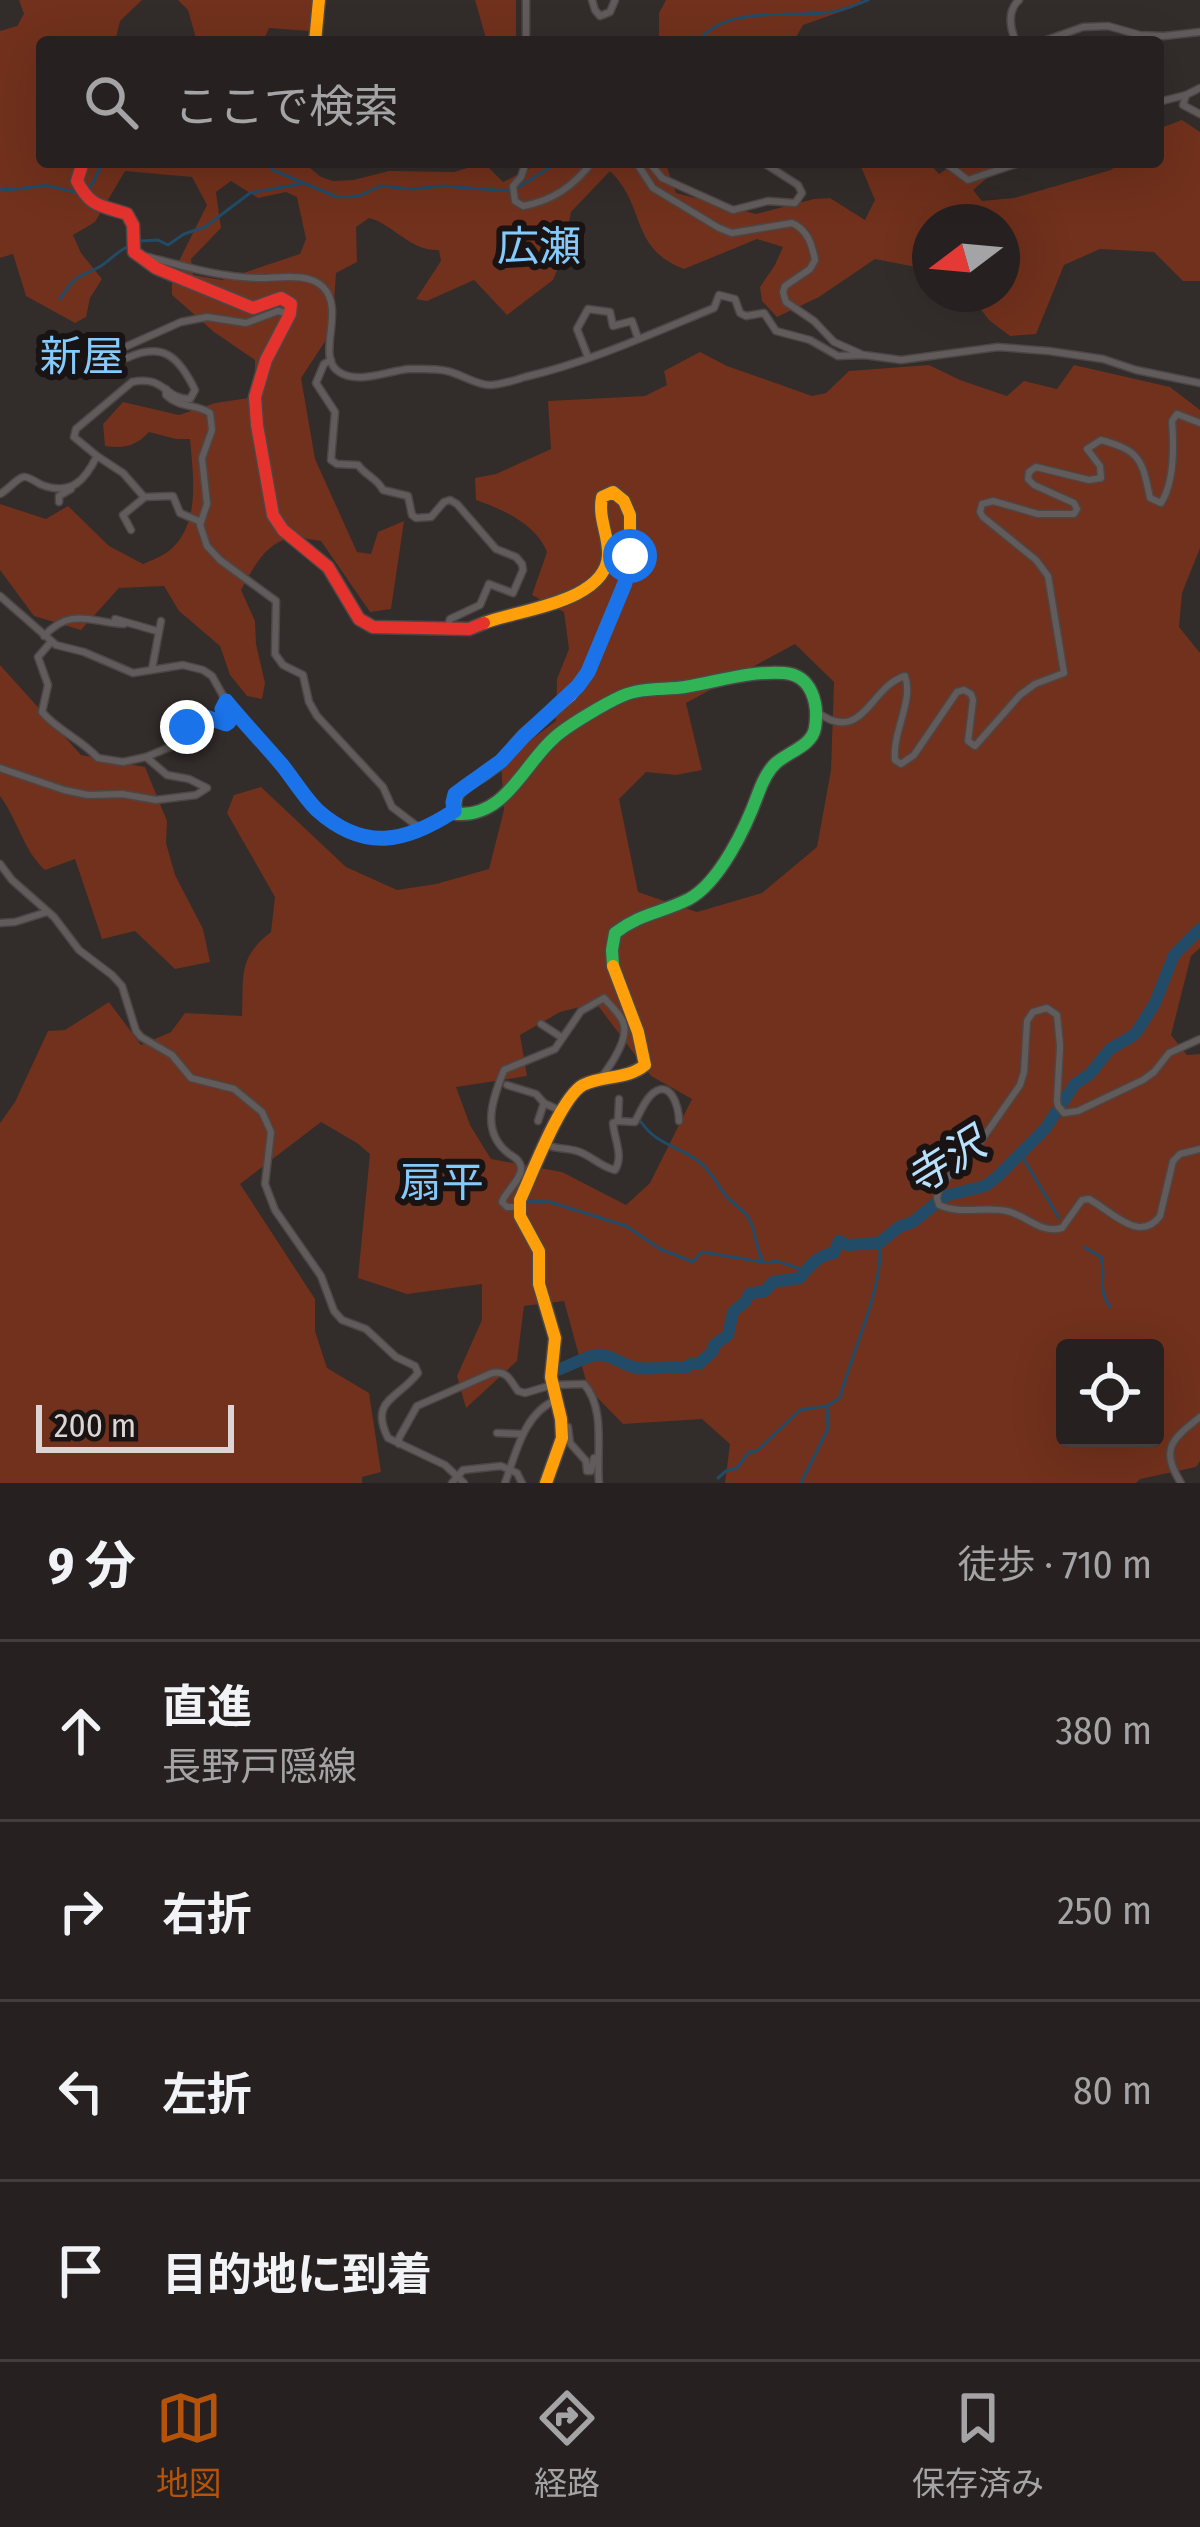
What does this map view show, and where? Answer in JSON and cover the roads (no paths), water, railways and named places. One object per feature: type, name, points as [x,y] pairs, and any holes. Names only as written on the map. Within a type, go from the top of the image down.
[{"type":"main road","points":[[316,36],[319,0]]},
{"type":"main road","points":[[81,168],[77,182],[88,202],[127,214],[133,225],[134,251],[156,268],[253,308],[280,298],[291,304],[266,360],[254,407],[270,499],[278,524],[328,567],[359,620],[373,628],[469,628],[581,593],[609,558],[599,517],[602,497],[613,492],[624,502],[631,519],[625,583],[588,672],[501,761],[455,794],[454,811],[460,816],[469,817],[490,806],[523,777],[553,738],[630,693],[746,673],[794,674],[813,693],[816,724],[812,738],[772,766],[744,833],[706,886],[680,905],[633,919],[615,934],[612,951],[617,982],[646,1061],[634,1074],[574,1090],[518,1207],[539,1251],[540,1290],[555,1338],[552,1385],[562,1438],[545,1479]]},
{"type":"street","points":[[526,0],[526,36]]},
{"type":"street","points":[[592,0],[601,16],[610,12],[614,0]]},
{"type":"street","points":[[1014,36],[1010,20],[1019,0]]},
{"type":"street","points":[[1058,36],[1100,26],[1164,36],[1200,32]]},
{"type":"street","points":[[1164,100],[1200,88]]},
{"type":"street","points":[[1186,95],[1183,105],[1200,114]]},
{"type":"street","points":[[524,168],[513,186],[514,201],[523,206],[548,200],[588,168]]},
{"type":"street","points":[[640,168],[653,188],[718,228],[732,233],[792,223],[799,226],[808,235],[815,260],[811,269],[785,286],[786,302],[834,342],[864,355]]},
{"type":"street","points":[[654,168],[662,178],[733,210],[768,201],[795,203],[802,193],[798,185],[772,168]]},
{"type":"street","points":[[952,168],[968,180],[1004,168]]},
{"type":"street","points":[[142,256],[207,273],[318,282],[331,303],[331,360],[335,369],[354,376],[441,369],[490,386],[541,374],[638,339],[714,308],[719,296],[725,295],[735,299],[740,313],[764,313],[776,331],[810,340],[838,356],[901,360],[998,347],[1103,359],[1200,383]]},
{"type":"street","points":[[588,357],[577,328],[588,309],[610,312],[613,326],[632,321],[638,339]]},
{"type":"street","points":[[145,497],[123,473],[74,437],[76,429],[132,382],[159,382],[180,398],[190,398],[195,390],[177,360],[148,350],[127,358],[122,349],[181,322],[206,317],[246,323],[278,311],[290,314]]},
{"type":"street","points":[[331,360],[316,382],[335,412],[331,460],[358,465],[378,479],[383,490],[408,496],[416,518],[431,517],[450,500],[496,549],[522,564],[524,570],[513,593],[489,584],[480,605],[450,620],[448,629]]},
{"type":"street","points":[[166,389],[174,403],[210,413],[212,430],[202,458],[207,504],[201,522],[207,546],[276,601],[275,654],[283,665],[303,675],[317,716],[383,787],[392,807],[421,829]]},
{"type":"street","points":[[816,711],[838,724],[848,723],[894,680],[905,676],[909,686],[895,760],[901,764],[914,755],[957,692],[964,690],[973,700],[968,741],[974,746],[1020,695],[1064,674],[1048,576],[1036,560],[982,517],[982,504],[993,501],[1038,514],[1073,514],[1074,503],[1034,485],[1029,472],[1036,467],[1089,480],[1101,478],[1100,466],[1088,449],[1101,440],[1131,450],[1139,458],[1150,498],[1161,502],[1169,487],[1172,421],[1177,414],[1200,422]]},
{"type":"street","points":[[59,502],[59,496],[86,476],[97,456]]},
{"type":"street","points":[[0,494],[26,476],[44,486],[71,488]]},
{"type":"street","points":[[130,530],[123,514],[145,497],[173,496],[180,513],[201,522]]},
{"type":"street","points":[[0,596],[48,638],[133,673],[183,665],[203,670],[314,808],[351,834],[386,839],[421,829],[454,811]]},
{"type":"street","points":[[157,631],[74,617],[51,628],[38,657],[47,685],[42,712],[98,758],[123,762],[187,740],[192,712],[226,724],[230,717],[222,709],[226,701]]},
{"type":"street","points":[[116,619],[124,623]]},
{"type":"street","points":[[152,669],[160,621]]},
{"type":"street","points":[[0,768],[88,795],[156,800],[196,795],[207,788],[167,775],[146,757]]},
{"type":"street","points":[[0,864],[55,917],[79,950],[122,986],[142,1037],[172,1055],[191,1078],[234,1089],[262,1112],[271,1132],[266,1184],[270,1199],[321,1276],[334,1311],[342,1320],[374,1335],[418,1372],[382,1406],[388,1438],[445,1465],[458,1481],[464,1470],[501,1466],[517,1473],[522,1483]]},
{"type":"street","points":[[0,922],[47,912]]},
{"type":"street","points":[[518,1207],[502,1202],[521,1167],[496,1141],[489,1120],[504,1070],[555,1049],[581,1011],[604,998],[625,1029],[611,1065],[599,1080]]},
{"type":"street","points":[[1200,1039],[1169,1053],[1143,1080],[1078,1111],[1064,1112],[1057,1101],[1057,1015],[1048,1008],[1033,1012],[1027,1021],[1019,1085],[976,1148],[940,1186],[937,1198],[939,1205],[952,1211],[1006,1210],[1051,1231],[1062,1228],[1082,1200],[1089,1199],[1130,1225],[1145,1228],[1158,1220],[1173,1161],[1200,1149]]},
{"type":"street","points":[[541,1024],[560,1037]]},
{"type":"street","points":[[507,1085],[536,1094],[561,1111]]},
{"type":"street","points":[[546,1145],[578,1151],[615,1170],[619,1148],[613,1123],[634,1122],[658,1090],[674,1095],[679,1120]]},
{"type":"street","points":[[619,1099],[619,1120]]},
{"type":"street","points":[[538,1121],[544,1103]]},
{"type":"street","points":[[399,1444],[418,1406],[492,1373],[507,1374],[518,1391],[525,1393],[552,1385],[584,1384],[592,1394],[598,1421],[599,1483]]},
{"type":"street","points":[[505,1483],[524,1434],[539,1411],[556,1400]]},
{"type":"street","points":[[1181,1483],[1169,1453],[1179,1434],[1200,1417]]},
{"type":"street","points":[[562,1427],[568,1427],[570,1443],[586,1461],[587,1471],[597,1456]]},
{"type":"street","points":[[497,1432],[524,1434]]},
{"type":"waterway","points":[[704,36],[742,17],[832,12],[868,0]]},
{"type":"waterway","points":[[89,190],[100,168]]},
{"type":"waterway","points":[[271,168],[337,197],[359,196],[381,186],[510,191]]},
{"type":"waterway","points":[[519,187],[549,168]]},
{"type":"waterway","points":[[140,241],[168,245],[205,227],[250,193],[300,184]]},
{"type":"waterway","points":[[0,189],[46,186],[80,192]]},
{"type":"waterway","points":[[60,299],[74,280],[127,247]]},
{"type":"waterway","name":"寺沢","points":[[557,1370],[597,1355],[638,1368],[699,1364],[728,1335],[733,1312],[749,1294],[765,1291],[773,1282],[800,1278],[815,1262],[834,1253],[839,1241],[879,1243],[945,1196],[985,1186],[1045,1129],[1075,1084],[1110,1049],[1134,1035],[1155,1003],[1174,955],[1200,929]]},
{"type":"waterway","points":[[641,1122],[655,1137],[707,1170],[748,1217],[764,1262]]},
{"type":"waterway","points":[[1020,1153],[1059,1218]]},
{"type":"waterway","points":[[527,1201],[550,1202],[626,1226],[660,1249],[693,1262],[702,1252],[777,1261],[806,1271]]},
{"type":"waterway","name":"寺沢","points":[[801,1483],[828,1429],[827,1406],[840,1398],[866,1320],[877,1278],[879,1243]]},
{"type":"waterway","points":[[1084,1247],[1101,1257],[1110,1307]]},
{"type":"waterway","points":[[718,1478],[737,1468],[749,1452],[757,1451],[800,1410],[826,1406]]},
{"type":"district","name":"広瀬","points":[[539,246]]},
{"type":"district","name":"新屋","points":[[82,356]]},
{"type":"district","name":"扇平","points":[[442,1182]]}]
